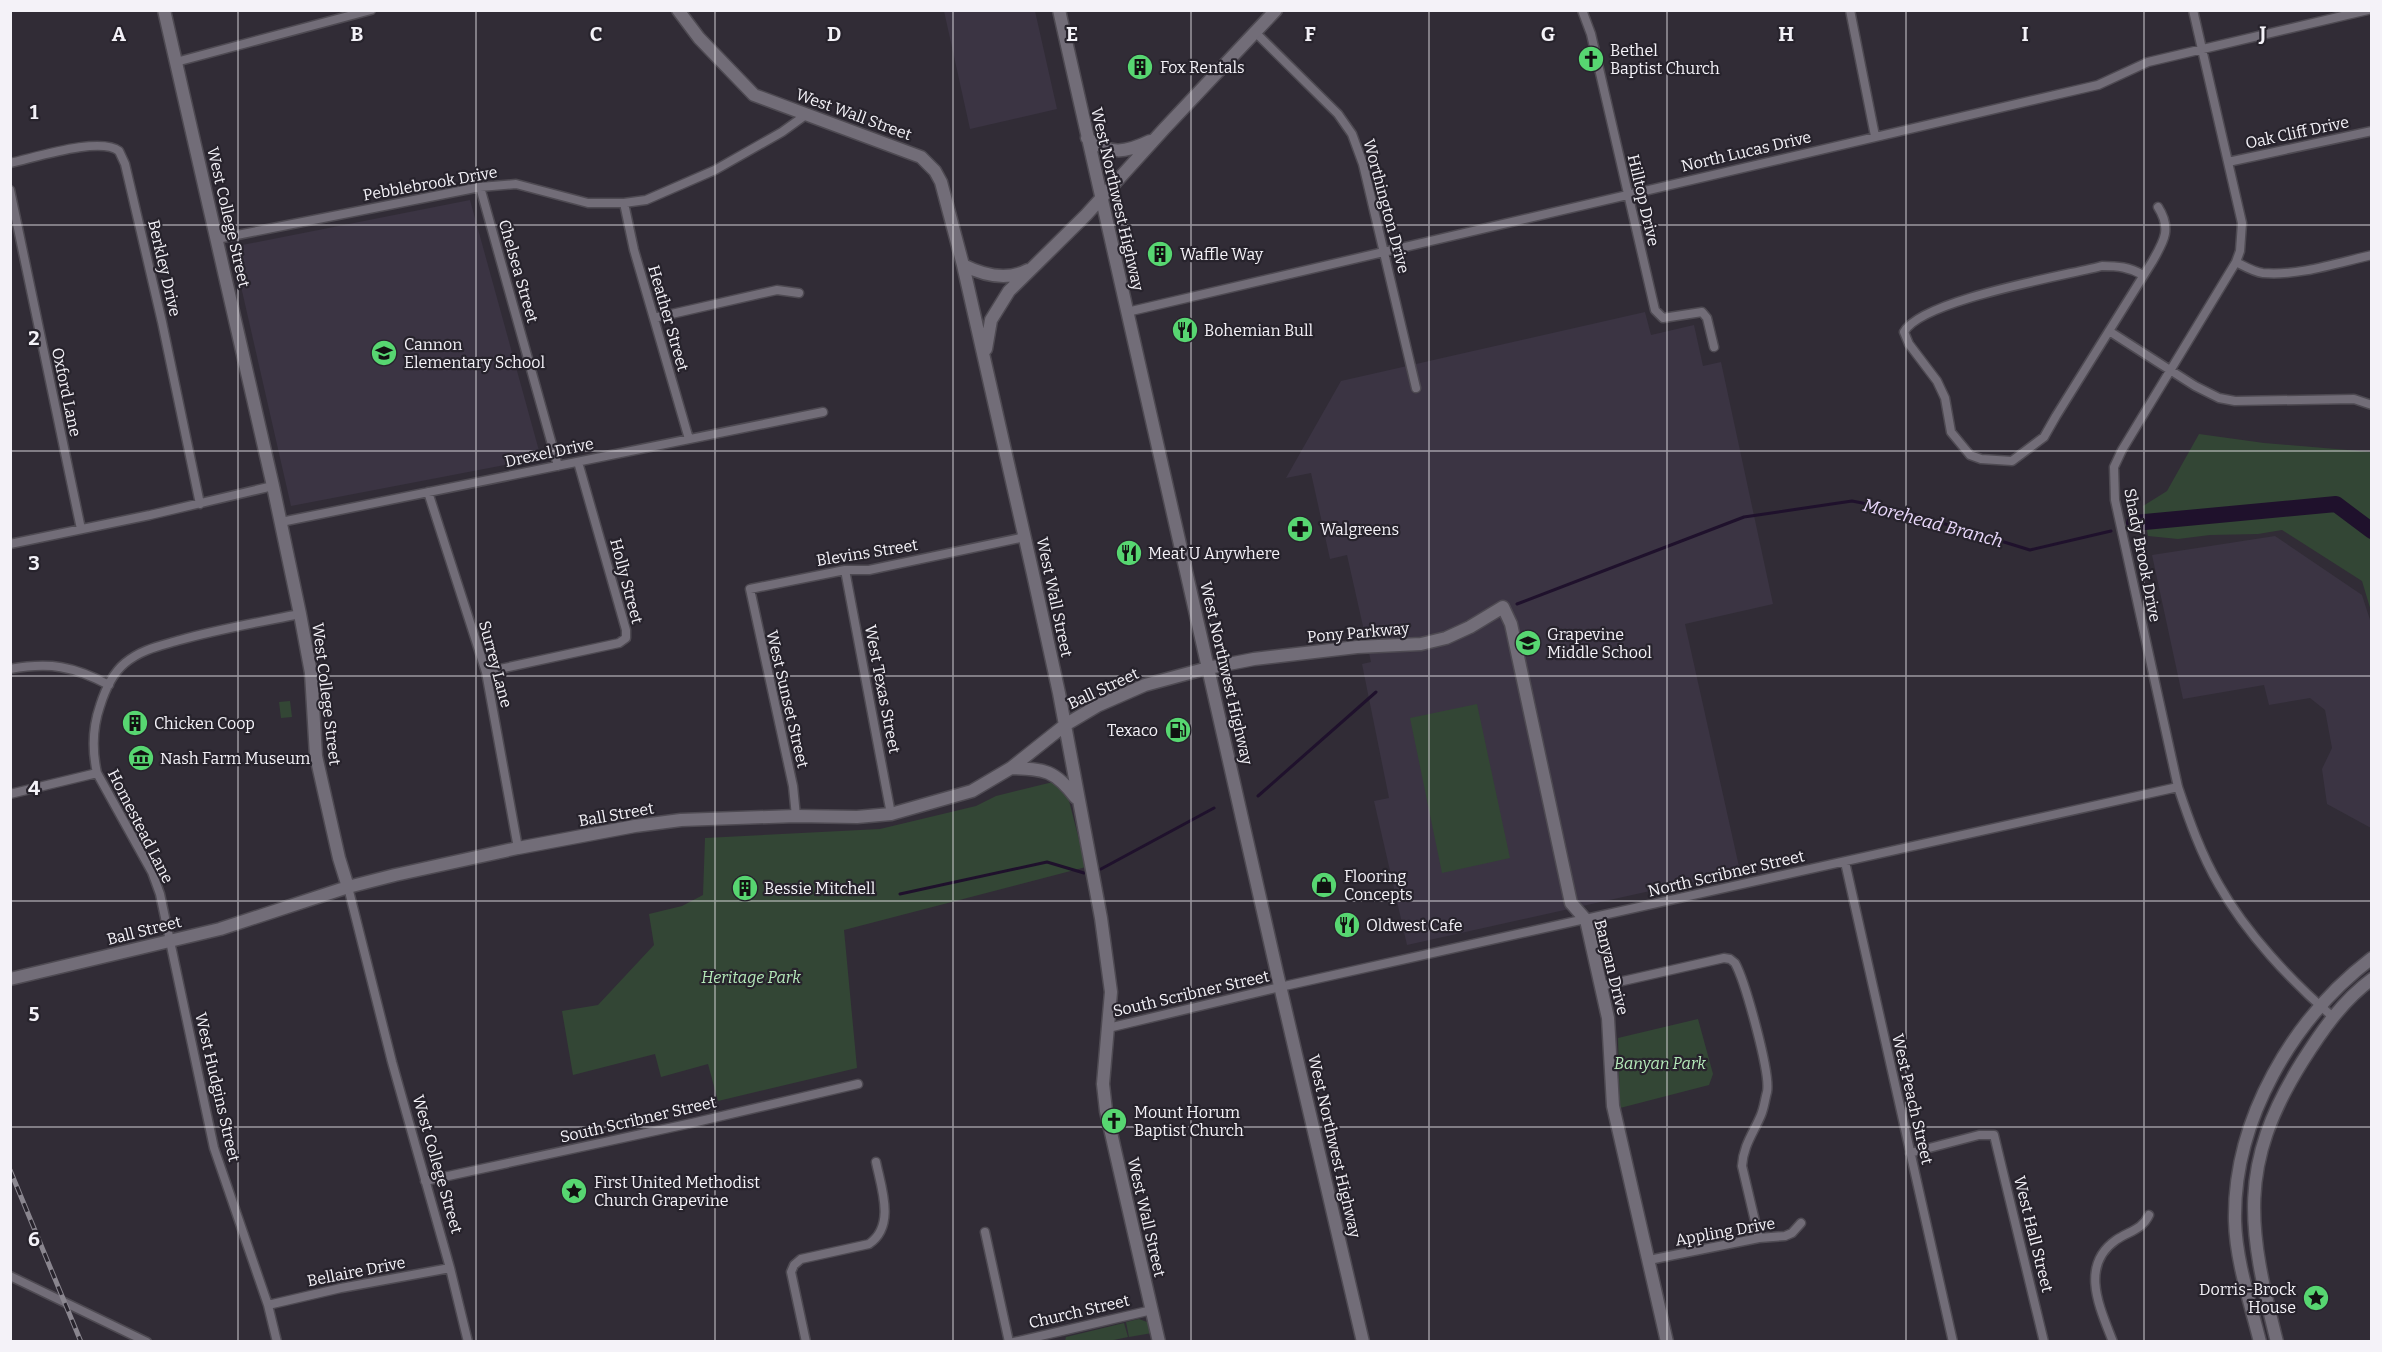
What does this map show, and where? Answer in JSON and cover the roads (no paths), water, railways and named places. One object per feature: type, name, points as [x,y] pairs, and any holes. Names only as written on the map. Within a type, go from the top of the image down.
[{"type":"street","name":"West College Street","points":[[164,10],[300,614],[311,673],[316,756],[339,858],[393,1068],[450,1268],[468,1341]]},
{"type":"street","points":[[176,62],[371,10]]},
{"type":"street","name":"West Wall Street","points":[[678,10],[699,38],[754,95],[921,157],[935,171],[941,182],[985,360],[1065,725],[1112,992],[1102,1084],[1106,1111],[1159,1341]]},
{"type":"street","name":"West Northwest Highway","points":[[1059,10],[1087,138],[1097,202],[1127,312],[1363,1341]]},
{"type":"street","name":"Hilltop Drive","points":[[1582,10],[1591,34],[1626,194],[1655,310],[1663,318],[1702,312],[1707,318],[1714,347]]},
{"type":"street","points":[[1850,10],[1875,136]]},
{"type":"street","name":"Shady Brook Drive","points":[[2193,10],[2242,223],[2240,252],[2122,450],[2114,467],[2113,482],[2120,526],[2178,787],[2192,828],[2220,887],[2284,972],[2333,1017]]},
{"type":"street","name":"North Lucas Drive","points":[[1127,312],[2098,85],[2148,62],[2368,10]]},
{"type":"street","points":[[985,360],[991,320],[1009,291],[1055,247],[1271,12]]},
{"type":"street","name":"Worthington Drive","points":[[1255,32],[1338,114],[1352,134],[1364,164],[1416,388]]},
{"type":"street","name":"Pebblebrook Drive","points":[[217,239],[480,187],[516,184],[588,203],[624,204],[664,194],[715,170],[782,132],[807,114]]},
{"type":"street","name":"Oak Cliff Drive","points":[[2228,162],[2372,131]]},
{"type":"street","points":[[1087,138],[1099,147],[1119,151],[1126,151],[1154,140]]},
{"type":"street","name":"Berkley Drive","points":[[10,163],[90,146],[105,145],[119,151],[125,164],[162,322],[200,504]]},
{"type":"street","name":"Chelsea Street","points":[[480,187],[558,466]]},
{"type":"street","name":"Oxford Lane","points":[[10,190],[81,529]]},
{"type":"street","name":"Heather Street","points":[[624,204],[634,250],[689,439]]},
{"type":"street","points":[[2143,275],[2133,269],[2102,266],[1950,304],[1922,315],[1907,327],[1904,332],[1909,345],[1937,381],[1945,398],[1951,432],[1970,455],[1981,459],[2012,461],[2044,437],[2163,243],[2166,232],[2165,219],[2158,207]]},
{"type":"street","points":[[2236,262],[2261,273],[2313,269],[2372,255]]},
{"type":"street","points":[[963,265],[979,273],[995,275],[1020,274],[1032,268]]},
{"type":"street","points":[[654,318],[777,290],[800,292]]},
{"type":"street","points":[[2109,331],[2219,398],[2235,401],[2354,399],[2372,405]]},
{"type":"street","name":"Drexel Drive","points":[[281,522],[823,412]]},
{"type":"street","name":"Holly Street","points":[[486,672],[619,643],[626,638],[626,630],[578,462]]},
{"type":"street","points":[[10,544],[200,504],[273,486]]},
{"type":"street","name":"Surrey Lane","points":[[428,492],[486,672],[518,848]]},
{"type":"street","name":"Blevins Street","points":[[750,589],[845,570],[869,570],[1025,537]]},
{"type":"street","name":"West Texas Street","points":[[845,570],[891,814]]},
{"type":"street","name":"West Sunset Street","points":[[750,589],[792,786],[796,816]]},
{"type":"street","name":"Pony Parkway","points":[[1208,668],[1273,656],[1357,647],[1421,644],[1446,638],[1470,627],[1503,607]]},
{"type":"street","name":"Banyan Drive","points":[[1503,607],[1511,624],[1571,903],[1586,920],[1601,986],[1610,1036],[1613,1106],[1667,1341]]},
{"type":"street","name":"Homestead Lane","points":[[171,941],[160,894],[152,873],[97,773],[93,755],[94,729],[109,685],[126,662],[155,646],[206,632],[300,614]]},
{"type":"street","points":[[10,669],[36,664],[61,666],[86,673],[109,685]]},
{"type":"street","name":"Ball Street","points":[[10,979],[220,929],[348,887],[518,848],[635,826],[681,820],[796,816],[857,817],[891,814],[972,791],[1011,768],[1065,725],[1097,706],[1145,685],[1208,668]]},
{"type":"street","points":[[1011,768],[1052,772],[1061,779],[1078,800]]},
{"type":"street","points":[[10,794],[97,773]]},
{"type":"street","name":"North Scribner Street","points":[[1280,987],[2178,787]]},
{"type":"street","name":"West Peach Street","points":[[1845,862],[1953,1341]]},
{"type":"street","name":"West Hudgins Street","points":[[171,941],[214,1148],[268,1305],[277,1341]]},
{"type":"street","points":[[1601,986],[1724,958],[1730,958],[1735,963],[1759,1042],[1768,1088],[1761,1115],[1752,1129],[1742,1166],[1759,1238]]},
{"type":"street","points":[[2260,1341],[2237,1241],[2236,1203],[2239,1166],[2249,1126],[2263,1094],[2295,1040],[2320,1006],[2346,978],[2372,958]]},
{"type":"street","points":[[2277,1341],[2254,1237],[2253,1204],[2256,1169],[2266,1132],[2278,1101],[2309,1050],[2333,1017],[2372,979]]},
{"type":"street","name":"South Scribner Street","points":[[1108,1028],[1280,987]]},
{"type":"street","name":"South Scribner Street","points":[[425,1181],[858,1084]]},
{"type":"street","name":"West Hall Street","points":[[1910,1153],[1979,1135],[1994,1135],[2044,1341]]},
{"type":"street","points":[[806,1341],[791,1272],[794,1265],[801,1259],[869,1244],[873,1241],[886,1209],[876,1162]]},
{"type":"street","points":[[2113,1341],[2095,1293],[2095,1271],[2099,1258],[2117,1239],[2145,1223],[2149,1215]]},
{"type":"street","name":"Appling Drive","points":[[1649,1260],[1759,1238],[1785,1236],[1792,1233],[1801,1223]]},
{"type":"street","points":[[985,1232],[1009,1341]]},
{"type":"street","name":"Bellaire Drive","points":[[268,1305],[341,1288],[450,1268]]},
{"type":"street","points":[[10,1276],[147,1341]]},
{"type":"street","name":"Church Street","points":[[1014,1341],[1038,1339],[1152,1310]]},
{"type":"waterway","name":"Morehead Branch","points":[[1517,604],[1744,517],[1852,501],[1903,511],[2030,550],[2111,531]]},
{"type":"waterway","name":"Morehead Branch","points":[[2134,523],[2336,504],[2372,531]]},
{"type":"waterway","name":"Morehead Branch","points":[[1258,796],[1376,692]]},
{"type":"waterway","name":"Morehead Branch","points":[[1101,869],[1214,808]]},
{"type":"waterway","name":"Morehead Branch","points":[[900,894],[1047,862],[1084,873]]},
{"type":"railway","points":[[10,1170],[81,1342]]},
{"type":"place","name":"Bethel Baptist Church","points":[[1591,59]]},
{"type":"place","name":"Fox Rentals","points":[[1140,67]]},
{"type":"place","name":"Waffle Way","points":[[1160,254]]},
{"type":"place","name":"Bohemian Bull","points":[[1185,330]]},
{"type":"place","name":"Cannon Elementary School","points":[[384,353]]},
{"type":"place","name":"Walgreens","points":[[1300,529]]},
{"type":"place","name":"Meat U Anywhere","points":[[1129,553]]},
{"type":"place","name":"Grapevine Middle School","points":[[1528,643]]},
{"type":"place","name":"Chicken Coop","points":[[135,723]]},
{"type":"place","name":"Texaco","points":[[1178,730]]},
{"type":"place","name":"Nash Farm Museum","points":[[141,758]]},
{"type":"place","name":"Flooring Concepts","points":[[1324,885]]},
{"type":"place","name":"Bessie Mitchell","points":[[745,888]]},
{"type":"place","name":"Oldwest Cafe","points":[[1347,925]]},
{"type":"place","name":"Mount Horum Baptist Church","points":[[1114,1121]]},
{"type":"place","name":"First United Methodist Church Grapevine","points":[[574,1191]]},
{"type":"place","name":"Dorris-Brock House","points":[[2316,1298]]},
{"type":"park label","name":"Heritage Park","points":[[751,977]]},
{"type":"park label","name":"Banyan Park","points":[[1660,1063]]}]
